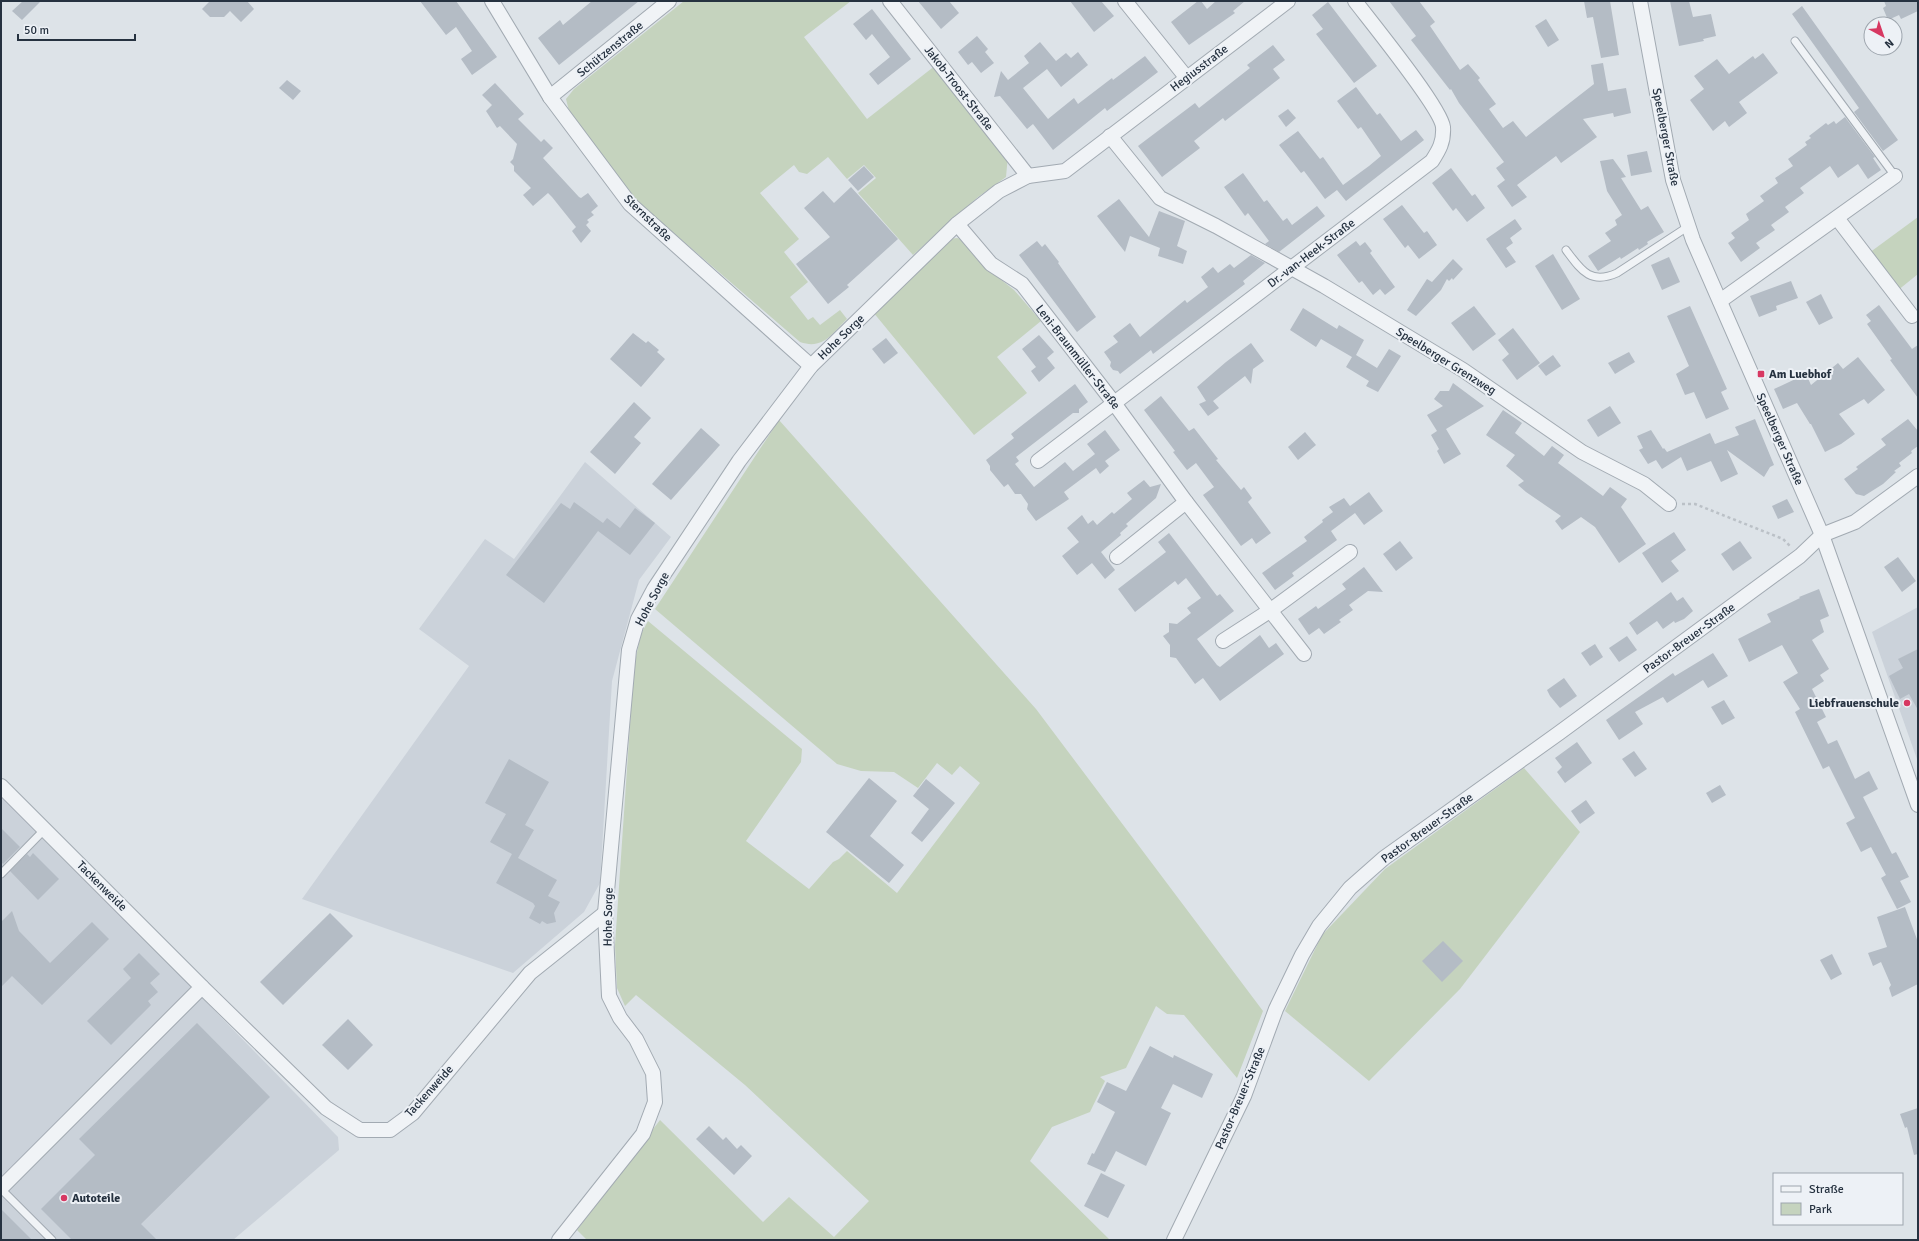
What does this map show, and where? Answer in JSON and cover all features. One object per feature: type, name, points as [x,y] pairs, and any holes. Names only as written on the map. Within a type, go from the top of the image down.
[{"type":"street","name":"Sternstraße","points":[[492,1],[550,97],[630,204],[811,366]]},
{"type":"street","name":"Schützenstraße","points":[[550,97],[669,1]]},
{"type":"street","name":"Jakob-Troost-Straße","points":[[890,1],[1028,176]]},
{"type":"street","points":[[1125,1],[1186,77]]},
{"type":"street","name":"Hegiusstraße","points":[[1110,136],[1288,1]]},
{"type":"street","name":"Dr.-van-Heek-Straße","points":[[1038,461],[1432,162],[1442,145],[1443,126],[1434,106],[1355,1]]},
{"type":"street","name":"Speelberger Straße","points":[[1640,1],[1673,180],[1689,226],[1720,302],[1822,535],[1918,805]]},
{"type":"street","name":"Hohe Sorge","points":[[559,1240],[643,1134],[655,1102],[653,1073],[636,1039],[620,1018],[609,996],[605,913],[629,650],[638,618],[654,589],[739,461],[811,366],[958,224],[999,191],[1028,176],[1065,171],[1110,136]]},
{"type":"street","name":"Speelberger Grenzweg","points":[[1110,136],[1160,198],[1292,267],[1463,370],[1582,452],[1644,484],[1669,504]]},
{"type":"street","points":[[1720,302],[1895,176]]},
{"type":"street","points":[[1837,218],[1912,316]]},
{"type":"street","name":"Leni-Braunmüller-Straße","points":[[958,224],[991,264],[1022,284],[1114,403],[1186,502],[1304,654]]},
{"type":"street","points":[[1822,535],[1855,522],[1918,476]]},
{"type":"street","points":[[1118,557],[1186,502]]},
{"type":"street","name":"Pastor-Breuer-Straße","points":[[1174,1240],[1244,1096],[1276,1009],[1302,955],[1319,926],[1350,888],[1384,858],[1800,556],[1822,535]]},
{"type":"street","points":[[1223,641],[1271,610],[1350,552]]},
{"type":"street","name":"Tackenweide","points":[[1,786],[202,987],[326,1108],[360,1130],[390,1130],[413,1113],[530,973],[605,913]]},
{"type":"street","points":[[1,1189],[202,987]]},
{"type":"lane","points":[[1795,41],[1895,176]]},
{"type":"lane","points":[[1566,250],[1587,275],[1598,279],[1607,278],[1689,226]]},
{"type":"lane","points":[[1,874],[45,830]]},
{"type":"lane","points":[[1,1189],[52,1240]]},
{"type":"path","points":[[1669,504],[1695,504],[1783,539],[1800,556]]},
{"type":"shaded area","points":[[585,462],[671,537],[639,580],[612,681],[600,883],[584,912],[513,973],[302,899],[469,666],[419,629],[485,539],[514,559]]},
{"type":"shaded area","name":"Liebfrauenschule","points":[[1918,607],[1918,762],[1872,632]]},
{"type":"shaded area","points":[[1,792],[338,1137],[339,1150],[233,1240],[1,1240]]},
{"type":"green space","points":[[684,1],[851,1],[804,37],[867,119],[936,65],[1008,155],[1006,177],[978,197],[913,255],[858,193],[876,178],[864,165],[847,179],[828,157],[807,174],[799,172],[794,165],[760,193],[799,239],[784,252],[808,282],[790,297],[808,320],[813,317],[820,325],[840,310],[847,319],[832,335],[821,342],[808,344],[800,342],[633,198],[569,111],[566,99],[574,89]]},
{"type":"green space","points":[[1918,217],[1918,274],[1897,291],[1869,253]]},
{"type":"green space","points":[[950,239],[961,239],[985,267],[1014,290],[1041,321],[997,357],[1027,393],[974,435],[873,312]]},
{"type":"green space","points":[[779,420],[1036,709],[1263,1011],[1237,1078],[1184,1015],[1167,1014],[1156,1006],[1126,1068],[1100,1077],[1105,1081],[1090,1112],[1052,1127],[1030,1161],[1110,1240],[587,1240],[577,1230],[660,1120],[763,1222],[789,1197],[834,1237],[869,1201],[745,1085],[636,995],[625,1006],[617,988],[615,945],[634,666],[641,634],[648,621],[802,749],[801,762],[746,841],[809,889],[833,862],[839,859],[847,851],[897,893],[980,783],[960,766],[952,775],[937,763],[918,788],[894,772],[861,771],[837,764],[655,609]]},
{"type":"green space","points":[[1524,768],[1580,832],[1460,989],[1369,1081],[1285,1011],[1322,935],[1385,869]]},
{"type":"building","points":[[23,1],[41,1],[22,20],[12,11]]},
{"type":"building","points":[[210,1],[247,1],[254,9],[241,22],[230,11],[224,17],[210,17],[202,9]]},
{"type":"building","points":[[420,1],[456,1],[497,57],[472,75],[461,59],[472,51],[456,27],[446,35]]},
{"type":"building","points":[[592,1],[639,1],[559,65],[538,38],[560,20],[563,25]]},
{"type":"building","points":[[918,1],[949,1],[959,13],[941,29]]},
{"type":"building","points":[[1070,1],[1101,1],[1114,16],[1094,32]]},
{"type":"building","points":[[1198,1],[1201,1],[1207,9],[1216,1],[1245,1],[1233,11],[1235,13],[1189,45],[1171,22]]},
{"type":"building","points":[[1389,1],[1419,1],[1435,22],[1430,26],[1460,70],[1468,64],[1480,78],[1478,80],[1496,104],[1489,109],[1503,128],[1513,121],[1526,137],[1594,84],[1591,65],[1603,63],[1608,91],[1626,88],[1631,113],[1614,117],[1613,113],[1583,119],[1597,137],[1561,163],[1556,156],[1517,185],[1527,197],[1512,207],[1497,186],[1505,180],[1496,168],[1504,162],[1459,103],[1451,89],[1450,90],[1411,40],[1416,36]]},
{"type":"building","points":[[1584,1],[1610,1],[1619,55],[1601,58],[1593,17],[1587,18]]},
{"type":"building","points":[[1670,1],[1689,1],[1693,17],[1711,14],[1716,36],[1703,39],[1704,41],[1679,46]]},
{"type":"building","points":[[1884,1],[1918,1],[1918,11],[1903,18],[1903,16],[1899,15],[1886,16],[1883,8],[1886,6]]},
{"type":"building","points":[[1328,2],[1377,66],[1354,83],[1316,34],[1323,29],[1312,15]]},
{"type":"building","points":[[1802,6],[1898,140],[1883,151],[1854,112],[1859,108],[1792,14]]},
{"type":"building","points":[[872,9],[911,59],[878,85],[869,74],[890,57],[872,34],[866,40],[853,24]]},
{"type":"building","points":[[1546,19],[1559,40],[1548,47],[1535,26]]},
{"type":"building","points":[[977,36],[988,49],[985,52],[994,63],[981,73],[972,62],[968,65],[958,52]]},
{"type":"building","points":[[1040,42],[1056,61],[1066,53],[1071,58],[1078,52],[1088,65],[1061,87],[1047,69],[1023,88],[1048,119],[1074,98],[1078,104],[1112,78],[1113,80],[1145,56],[1158,72],[1107,111],[1105,108],[1053,150],[1033,124],[1027,129],[1000,96],[994,97],[1001,71],[1008,80],[1029,63],[1024,56]]},
{"type":"building","points":[[1273,45],[1285,60],[1273,69],[1280,78],[1225,121],[1223,118],[1194,141],[1200,148],[1162,177],[1138,146],[1195,103],[1199,108],[1250,68],[1247,65]]},
{"type":"building","points":[[1763,53],[1778,73],[1739,102],[1747,113],[1729,127],[1725,121],[1713,131],[1690,100],[1704,89],[1694,76],[1717,59],[1729,74],[1753,56],[1755,59]]},
{"type":"building","points":[[287,80],[301,91],[293,100],[279,88]]},
{"type":"building","points":[[495,83],[524,114],[518,119],[541,142],[544,139],[553,148],[543,158],[579,197],[581,198],[588,193],[598,206],[591,212],[594,215],[587,220],[589,222],[586,225],[591,231],[581,243],[572,231],[576,227],[548,193],[533,206],[523,195],[531,188],[514,171],[514,166],[510,162],[513,159],[517,144],[500,126],[497,128],[486,111],[492,105],[482,95]]},
{"type":"building","points":[[1356,87],[1377,115],[1380,113],[1401,141],[1416,130],[1424,140],[1346,201],[1337,190],[1325,199],[1304,171],[1301,173],[1279,145],[1298,131],[1320,159],[1323,157],[1343,185],[1369,166],[1381,156],[1361,127],[1358,129],[1337,101]]},
{"type":"building","points":[[1288,109],[1296,118],[1286,127],[1278,116]]},
{"type":"building","points":[[1845,117],[1875,157],[1873,158],[1881,170],[1868,179],[1858,164],[1838,178],[1830,166],[1800,188],[1804,193],[1785,207],[1789,212],[1771,225],[1775,230],[1756,243],[1760,248],[1741,262],[1728,243],[1735,238],[1731,233],[1749,220],[1746,214],[1764,201],[1760,196],[1778,183],[1775,178],[1793,166],[1788,159],[1807,145],[1805,142],[1811,138],[1809,136],[1826,123],[1828,125],[1834,121],[1836,124]]},
{"type":"building","points":[[1647,151],[1652,172],[1631,176],[1627,155]]},
{"type":"building","points":[[1613,159],[1626,177],[1621,178],[1641,210],[1648,206],[1664,232],[1647,242],[1648,244],[1639,250],[1638,248],[1621,259],[1620,257],[1598,271],[1588,256],[1611,241],[1605,233],[1617,225],[1615,220],[1622,215],[1607,191],[1600,161]]},
{"type":"building","points":[[864,166],[874,177],[858,191],[848,180]]},
{"type":"building","points":[[1451,168],[1472,196],[1475,194],[1485,208],[1467,222],[1456,208],[1453,211],[1432,183]]},
{"type":"building","points":[[1243,173],[1264,202],[1267,200],[1283,221],[1287,218],[1292,225],[1317,206],[1325,216],[1279,252],[1265,244],[1269,241],[1248,213],[1245,216],[1224,187]]},
{"type":"building","points":[[851,187],[898,239],[847,285],[849,287],[828,304],[796,264],[830,237],[804,208],[823,191],[834,203]]},
{"type":"building","points":[[1119,199],[1149,237],[1159,211],[1185,221],[1177,246],[1187,251],[1183,264],[1158,256],[1160,248],[1130,236],[1125,252],[1097,216]]},
{"type":"building","points":[[1402,205],[1424,233],[1427,231],[1437,245],[1419,259],[1408,245],[1405,248],[1383,219]]},
{"type":"building","points":[[1515,219],[1522,229],[1510,238],[1513,243],[1506,248],[1516,262],[1506,268],[1486,239]]},
{"type":"building","points":[[1037,241],[1042,247],[1045,244],[1059,262],[1058,263],[1096,317],[1077,332],[1019,255]]},
{"type":"building","points":[[1356,241],[1360,246],[1365,242],[1372,251],[1370,253],[1395,287],[1385,295],[1380,289],[1373,295],[1362,281],[1359,283],[1337,255]]},
{"type":"building","points":[[1553,254],[1580,299],[1562,310],[1535,266]]},
{"type":"building","points":[[1251,255],[1265,263],[1243,281],[1245,284],[1153,354],[1151,350],[1120,374],[1118,371],[1113,370],[1110,366],[1111,362],[1104,352],[1118,342],[1113,336],[1130,323],[1140,337],[1185,300],[1187,303],[1208,287],[1201,277],[1213,267],[1218,273],[1230,264],[1234,268]]},
{"type":"building","points":[[1669,257],[1680,282],[1662,290],[1651,265]]},
{"type":"building","points":[[1453,259],[1463,269],[1453,280],[1452,278],[1449,281],[1447,279],[1441,290],[1416,316],[1407,310],[1427,279],[1432,282]]},
{"type":"building","points":[[1791,281],[1798,298],[1776,306],[1777,310],[1759,317],[1750,296]]},
{"type":"building","points":[[1821,294],[1833,318],[1819,325],[1806,302]]},
{"type":"building","points":[[1879,305],[1912,349],[1918,345],[1918,398],[1890,360],[1892,359],[1867,324],[1871,321],[1866,315]]},
{"type":"building","points":[[1474,306],[1496,334],[1473,351],[1451,323]]},
{"type":"building","points":[[1690,306],[1727,389],[1721,392],[1729,409],[1706,419],[1694,392],[1685,395],[1676,374],[1689,366],[1667,316]]},
{"type":"building","points":[[1303,308],[1337,329],[1339,325],[1364,340],[1356,355],[1377,368],[1389,349],[1401,356],[1378,392],[1366,386],[1369,381],[1346,367],[1352,357],[1321,339],[1316,347],[1290,330]]},
{"type":"building","points":[[1513,328],[1540,363],[1517,380],[1502,360],[1509,354],[1498,340]]},
{"type":"building","points":[[633,333],[646,343],[648,341],[659,350],[657,352],[665,359],[641,387],[610,359]]},
{"type":"building","points":[[1039,335],[1054,352],[1047,358],[1055,368],[1039,382],[1031,371],[1036,367],[1022,349]]},
{"type":"building","points":[[886,338],[898,353],[884,364],[872,349]]},
{"type":"building","points":[[1251,343],[1264,361],[1253,369],[1251,384],[1245,376],[1213,401],[1219,408],[1208,416],[1199,404],[1206,401],[1197,387]]},
{"type":"building","points":[[1629,352],[1635,362],[1615,374],[1608,363]]},
{"type":"building","points":[[1553,355],[1561,366],[1546,376],[1538,366]]},
{"type":"building","points":[[1858,357],[1885,390],[1868,404],[1864,399],[1839,414],[1855,434],[1841,444],[1825,452],[1811,424],[1797,403],[1783,409],[1774,389],[1806,374],[1811,385],[1838,363],[1843,369]]},
{"type":"building","points":[[1453,383],[1484,406],[1446,429],[1461,454],[1444,464],[1437,451],[1439,449],[1431,435],[1437,431],[1427,415],[1443,406],[1434,399],[1440,391],[1449,391]]},
{"type":"building","points":[[1075,384],[1088,402],[1079,409],[1079,413],[1073,413],[1016,457],[1019,461],[1015,464],[1034,487],[1065,462],[1073,471],[1095,454],[1087,444],[1105,430],[1120,450],[1105,461],[1109,466],[1100,474],[1096,468],[1064,492],[1069,499],[1036,521],[1027,509],[1028,504],[1021,494],[1015,494],[1008,484],[1004,487],[990,470],[990,466],[986,460],[1014,438],[1011,434]]},
{"type":"building","points":[[1161,396],[1189,431],[1194,428],[1218,459],[1216,460],[1241,490],[1244,487],[1252,498],[1248,502],[1271,533],[1256,544],[1252,538],[1241,546],[1203,495],[1214,487],[1196,463],[1187,470],[1173,452],[1175,451],[1144,410]]},
{"type":"building","points":[[634,402],[651,418],[634,437],[641,443],[615,474],[590,452]]},
{"type":"building","points":[[1610,406],[1621,423],[1598,437],[1587,420]]},
{"type":"building","points":[[1503,410],[1522,423],[1515,433],[1544,456],[1552,446],[1564,455],[1558,463],[1603,496],[1610,487],[1627,499],[1621,507],[1646,544],[1619,563],[1595,527],[1581,517],[1562,530],[1555,521],[1561,516],[1518,485],[1524,481],[1506,466],[1515,455],[1486,435]]},
{"type":"building","points":[[1755,419],[1774,465],[1770,467],[1764,477],[1727,450],[1738,474],[1721,482],[1711,461],[1687,471],[1681,457],[1662,469],[1656,460],[1648,464],[1639,450],[1643,448],[1637,436],[1651,430],[1663,449],[1664,448],[1667,452],[1710,433],[1715,444],[1739,435],[1735,427]]},
{"type":"building","points":[[1908,419],[1918,431],[1918,446],[1911,451],[1912,453],[1899,463],[1901,466],[1894,471],[1896,472],[1883,484],[1864,496],[1856,494],[1844,479],[1858,469],[1856,467],[1886,445],[1881,439]]},
{"type":"building","points":[[701,428],[720,445],[671,500],[652,484]]},
{"type":"building","points":[[1305,432],[1316,445],[1298,460],[1288,447]]},
{"type":"building","points":[[1144,480],[1150,487],[1161,484],[1156,498],[1126,524],[1128,526],[1120,533],[1121,535],[1101,552],[1115,570],[1105,579],[1092,563],[1077,575],[1062,556],[1079,542],[1067,528],[1082,515],[1088,524],[1093,520],[1097,525],[1112,512],[1114,514],[1132,499],[1127,493]]},
{"type":"building","points":[[1369,492],[1383,511],[1364,525],[1355,513],[1331,531],[1337,540],[1292,573],[1294,576],[1275,590],[1262,573],[1307,541],[1304,537],[1333,512],[1329,507],[1344,498],[1350,506]]},
{"type":"building","points":[[1787,499],[1794,512],[1778,519],[1772,506]]},
{"type":"building","points":[[574,502],[603,523],[607,518],[620,528],[635,508],[655,523],[630,555],[598,531],[544,603],[506,575],[561,503],[570,509]]},
{"type":"building","points":[[1674,532],[1686,550],[1671,561],[1679,571],[1662,583],[1642,553]]},
{"type":"building","points":[[1169,533],[1217,596],[1220,594],[1234,611],[1197,639],[1217,665],[1220,667],[1260,635],[1269,648],[1276,643],[1284,654],[1220,701],[1203,678],[1195,684],[1176,658],[1170,657],[1170,645],[1163,636],[1169,632],[1169,623],[1177,624],[1191,613],[1187,608],[1201,598],[1186,578],[1178,585],[1175,581],[1135,612],[1118,589],[1166,552],[1158,542]]},
{"type":"building","points":[[1400,541],[1413,558],[1396,571],[1383,554]]},
{"type":"building","points":[[1740,541],[1752,558],[1733,571],[1721,554]]},
{"type":"building","points":[[1898,557],[1916,581],[1902,592],[1884,567]]},
{"type":"building","points":[[1364,567],[1383,592],[1368,591],[1349,605],[1353,610],[1339,620],[1341,622],[1324,634],[1319,628],[1309,635],[1298,619],[1316,606],[1318,609],[1346,589],[1342,584]]},
{"type":"building","points":[[1819,589],[1829,616],[1820,620],[1824,632],[1812,640],[1829,669],[1820,675],[1824,681],[1812,689],[1826,717],[1817,722],[1828,744],[1837,740],[1855,779],[1869,771],[1878,789],[1863,797],[1892,854],[1896,852],[1909,877],[1900,881],[1911,902],[1897,909],[1881,878],[1886,875],[1871,847],[1861,852],[1846,823],[1855,818],[1829,766],[1823,769],[1795,712],[1800,709],[1783,682],[1798,673],[1782,645],[1749,662],[1738,639],[1771,622],[1767,614],[1800,598],[1799,597]]},
{"type":"building","points":[[1671,592],[1677,601],[1683,597],[1693,611],[1684,619],[1675,623],[1674,621],[1663,629],[1657,621],[1637,635],[1629,623]]},
{"type":"building","points":[[1627,636],[1637,650],[1619,662],[1609,648]]},
{"type":"building","points":[[1595,644],[1603,657],[1590,666],[1581,653]]},
{"type":"building","points":[[1918,649],[1918,710],[1909,694],[1900,699],[1889,676],[1903,668],[1898,659]]},
{"type":"building","points":[[1713,653],[1728,676],[1708,688],[1703,680],[1667,703],[1663,697],[1635,712],[1643,724],[1619,740],[1606,720],[1673,673],[1675,676]]},
{"type":"building","points":[[1564,678],[1577,696],[1560,708],[1547,690]]},
{"type":"building","points":[[1724,700],[1735,718],[1722,725],[1711,707]]},
{"type":"building","points":[[1577,742],[1592,763],[1565,783],[1557,772],[1562,767],[1555,758]]},
{"type":"building","points":[[1634,751],[1647,769],[1635,777],[1622,759]]},
{"type":"building","points":[[509,759],[549,782],[525,825],[534,830],[518,858],[557,880],[548,896],[560,902],[554,913],[556,922],[547,924],[542,921],[540,924],[529,918],[535,906],[533,903],[496,883],[512,854],[490,842],[506,814],[485,803]]},
{"type":"building","points":[[869,778],[897,801],[870,836],[904,865],[889,883],[826,832]]},
{"type":"building","points":[[926,779],[955,803],[922,842],[911,833],[929,809],[913,796]]},
{"type":"building","points":[[1720,785],[1726,795],[1712,803],[1706,793]]},
{"type":"building","points":[[1586,800],[1595,813],[1580,824],[1571,811]]},
{"type":"building","points":[[1,828],[20,847],[3,864],[1,862]]},
{"type":"building","points":[[33,853],[59,879],[38,900],[10,871],[27,854],[30,857]]},
{"type":"building","points":[[1905,907],[1918,942],[1918,984],[1892,997],[1889,988],[1891,985],[1881,962],[1873,966],[1868,953],[1887,947],[1877,917]]},
{"type":"building","points":[[12,911],[19,931],[50,963],[92,922],[109,939],[42,1005],[12,976],[1,987],[1,922]]},
{"type":"building","points":[[330,913],[353,936],[283,1005],[260,982]]},
{"type":"building","points":[[1443,941],[1463,961],[1442,982],[1422,961]]},
{"type":"building","points":[[139,953],[160,974],[150,983],[158,992],[148,1001],[151,1005],[111,1045],[87,1021],[131,978],[123,969]]},
{"type":"building","points":[[1832,954],[1842,974],[1831,980],[1820,960]]},
{"type":"building","points":[[348,1019],[373,1045],[348,1070],[322,1045]]},
{"type":"building","points":[[197,1023],[270,1097],[141,1224],[157,1240],[72,1240],[41,1209],[95,1155],[79,1139]]},
{"type":"building","points":[[1150,1046],[1173,1058],[1174,1055],[1213,1074],[1202,1098],[1173,1084],[1161,1108],[1171,1113],[1146,1166],[1116,1151],[1105,1172],[1087,1164],[1092,1153],[1094,1154],[1115,1112],[1097,1102],[1107,1082],[1126,1091]]},
{"type":"building","points":[[1918,1108],[1918,1154],[1914,1155],[1907,1127],[1905,1128],[1900,1114]]},
{"type":"building","points":[[709,1126],[723,1140],[726,1137],[737,1149],[741,1145],[752,1156],[734,1175],[696,1139]]},
{"type":"building","points":[[1101,1173],[1125,1185],[1108,1218],[1084,1206]]},
{"type":"building","points":[[1,1209],[32,1240],[1,1240]]},
{"type":"place","name":"Am Luebhof","points":[[1761,374]]},
{"type":"place","name":"Liebfrauenschule","points":[[1907,703]]},
{"type":"place","name":"Autoteile","points":[[64,1198]]}]
